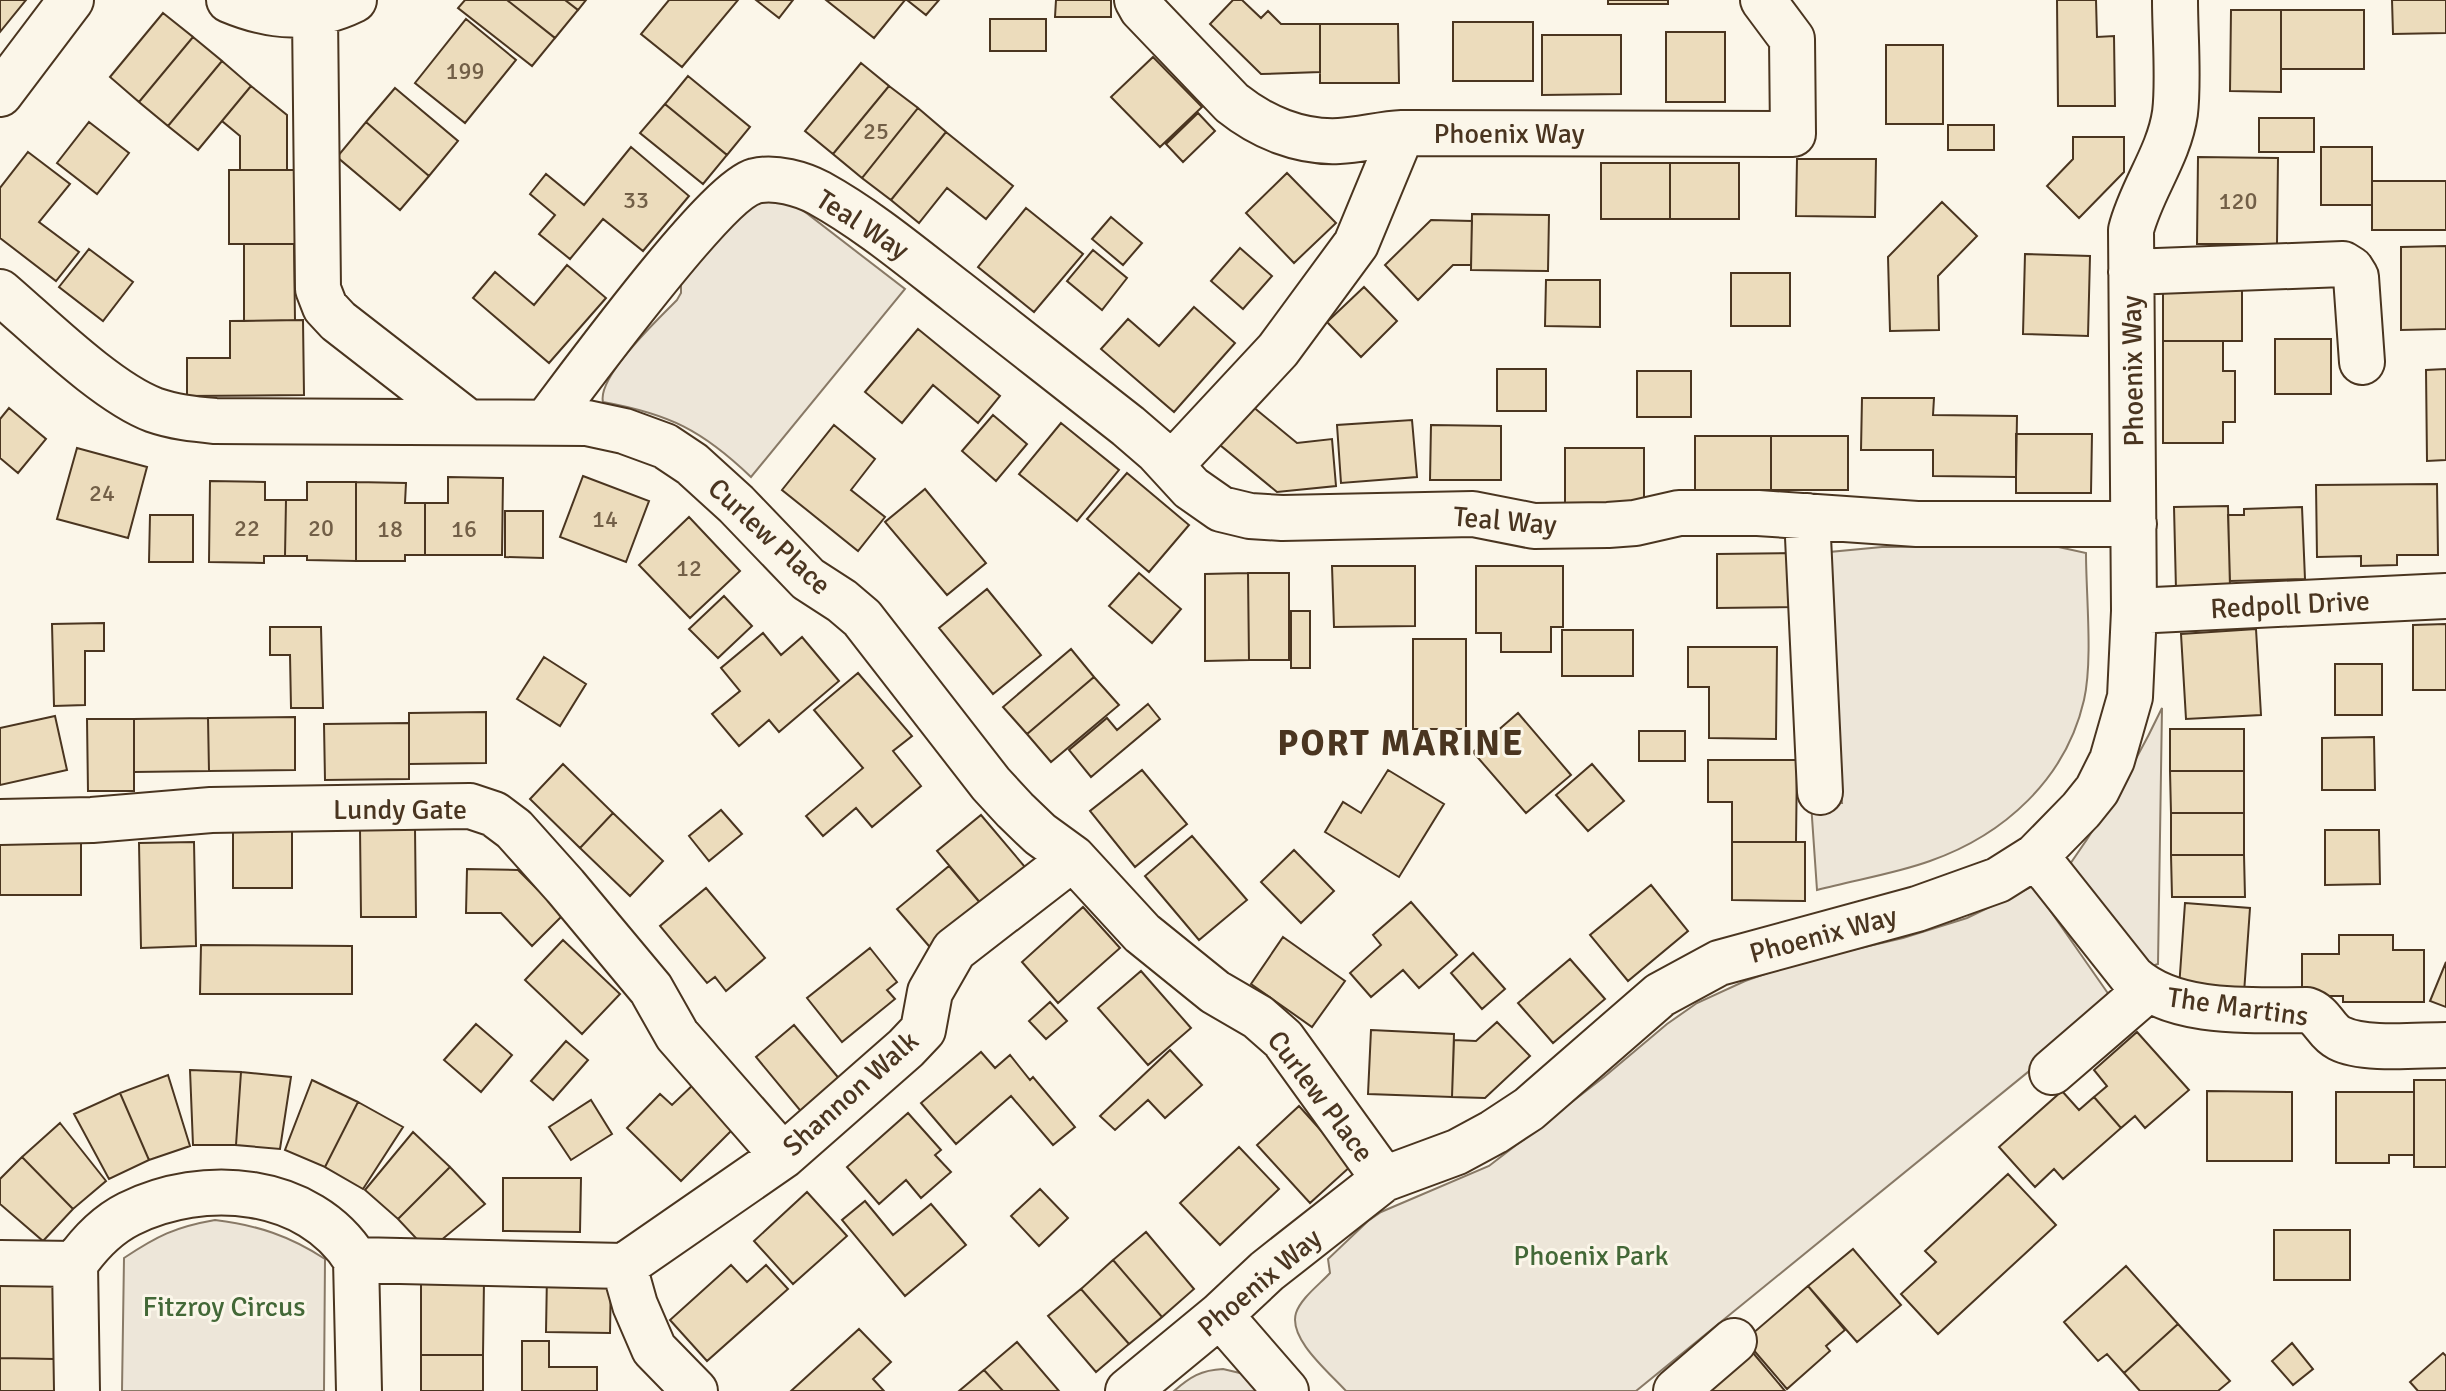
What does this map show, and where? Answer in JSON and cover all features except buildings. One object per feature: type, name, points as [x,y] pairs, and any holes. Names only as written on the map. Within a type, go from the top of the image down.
[{"type":"street","points":[[0,94],[71,0]]},
{"type":"street","points":[[229,0],[260,12],[334,7],[318,289],[325,307],[338,321],[468,422]]},
{"type":"street","name":"Phoenix Way","points":[[1137,0],[1142,9],[1232,103],[1262,123],[1299,137],[1339,141],[1402,133],[1793,134],[1792,39],[1763,0]]},
{"type":"street","name":"Phoenix Way","points":[[1128,1391],[1220,1315],[1267,1271],[1384,1179],[1457,1152],[1529,1109],[1660,995],[1719,963],[1917,909],[1998,880],[2036,856],[2097,790],[2112,760],[2130,697],[2134,611],[2131,230],[2163,154],[2175,114],[2175,0]]},
{"type":"street","points":[[1171,465],[1278,350],[1356,244],[1402,133]]},
{"type":"street","name":"Teal Way","points":[[546,422],[678,255],[735,191],[755,181],[773,180],[801,185],[821,194],[906,251],[1128,426],[1191,488],[1221,509],[1250,516],[1282,518],[1473,514],[1534,526],[1608,525],[1679,513],[1758,513],[1917,524],[2134,524]]},
{"type":"street","name":"Phoenix Way","points":[[2131,272],[2343,264],[2356,277],[2362,362]]},
{"type":"street","name":"Curlew Place","points":[[0,292],[104,380],[151,409],[179,417],[215,421],[587,423],[624,431],[665,446],[692,464],[736,504],[808,579],[862,618],[991,784],[1040,834],[1073,858],[1142,933],[1215,992],[1272,1027],[1384,1179]]},
{"type":"street","points":[[1807,516],[1820,792]]},
{"type":"street","name":"Redpoll Drive","points":[[2134,611],[2446,596]]},
{"type":"street","name":"Lundy Gate","points":[[0,822],[92,820],[257,809],[470,806],[494,814],[514,829],[565,886],[651,989],[677,1035],[783,1156]]},
{"type":"street","name":"The Martins","points":[[2036,856],[2132,977],[2147,990],[2166,999],[2196,1005],[2307,1010],[2319,1015],[2334,1035],[2347,1042],[2446,1045]]},
{"type":"street","name":"Shannon Walk","points":[[624,1266],[783,1156],[906,1048],[923,1030],[930,992],[939,971],[954,950],[1073,858]]},
{"type":"street","points":[[2052,1072],[2147,990]]},
{"type":"street","points":[[77,1391],[75,1264],[97,1238],[126,1215],[153,1204],[203,1192],[253,1194],[296,1208],[338,1235],[356,1260],[359,1391]]},
{"type":"street","points":[[356,1260],[624,1266],[635,1305],[654,1349],[695,1391]]},
{"type":"street","points":[[0,1263],[75,1264]]},
{"type":"street","points":[[1220,1315],[1286,1391]]},
{"type":"street","points":[[1676,1391],[1734,1341]]},
{"type":"green space","points":[[776,200],[796,205],[905,289],[751,477],[716,447],[683,426],[647,412],[603,402],[604,391],[619,363],[677,300],[681,293],[681,280],[746,209],[764,201]]},
{"type":"green space","points":[[2054,546],[2086,553],[2088,666],[2084,700],[2075,729],[2047,779],[2006,819],[1957,850],[1902,870],[1817,890],[1811,803],[1842,803],[1819,553],[1882,547]]},
{"type":"green space","points":[[2162,708],[2158,964],[2149,967],[2068,867],[2118,790]]},
{"type":"green space","name":"Phoenix Park","points":[[2033,886],[2114,1002],[1636,1391],[1346,1391],[1304,1344],[1295,1323],[1298,1307],[1330,1273],[1328,1259],[1368,1221],[1381,1212],[1489,1166],[1697,1003],[1745,981],[1796,963],[1903,938],[1967,918]]},
{"type":"green space","name":"Fitzroy Circus","points":[[215,1220],[273,1233],[325,1259],[324,1391],[122,1391],[124,1258],[167,1233]]},
{"type":"green space","points":[[1223,1369],[1244,1374],[1259,1391],[1174,1391],[1196,1375]]},
{"type":"district","name":"PORT MARINE","points":[[1401,742]]}]
